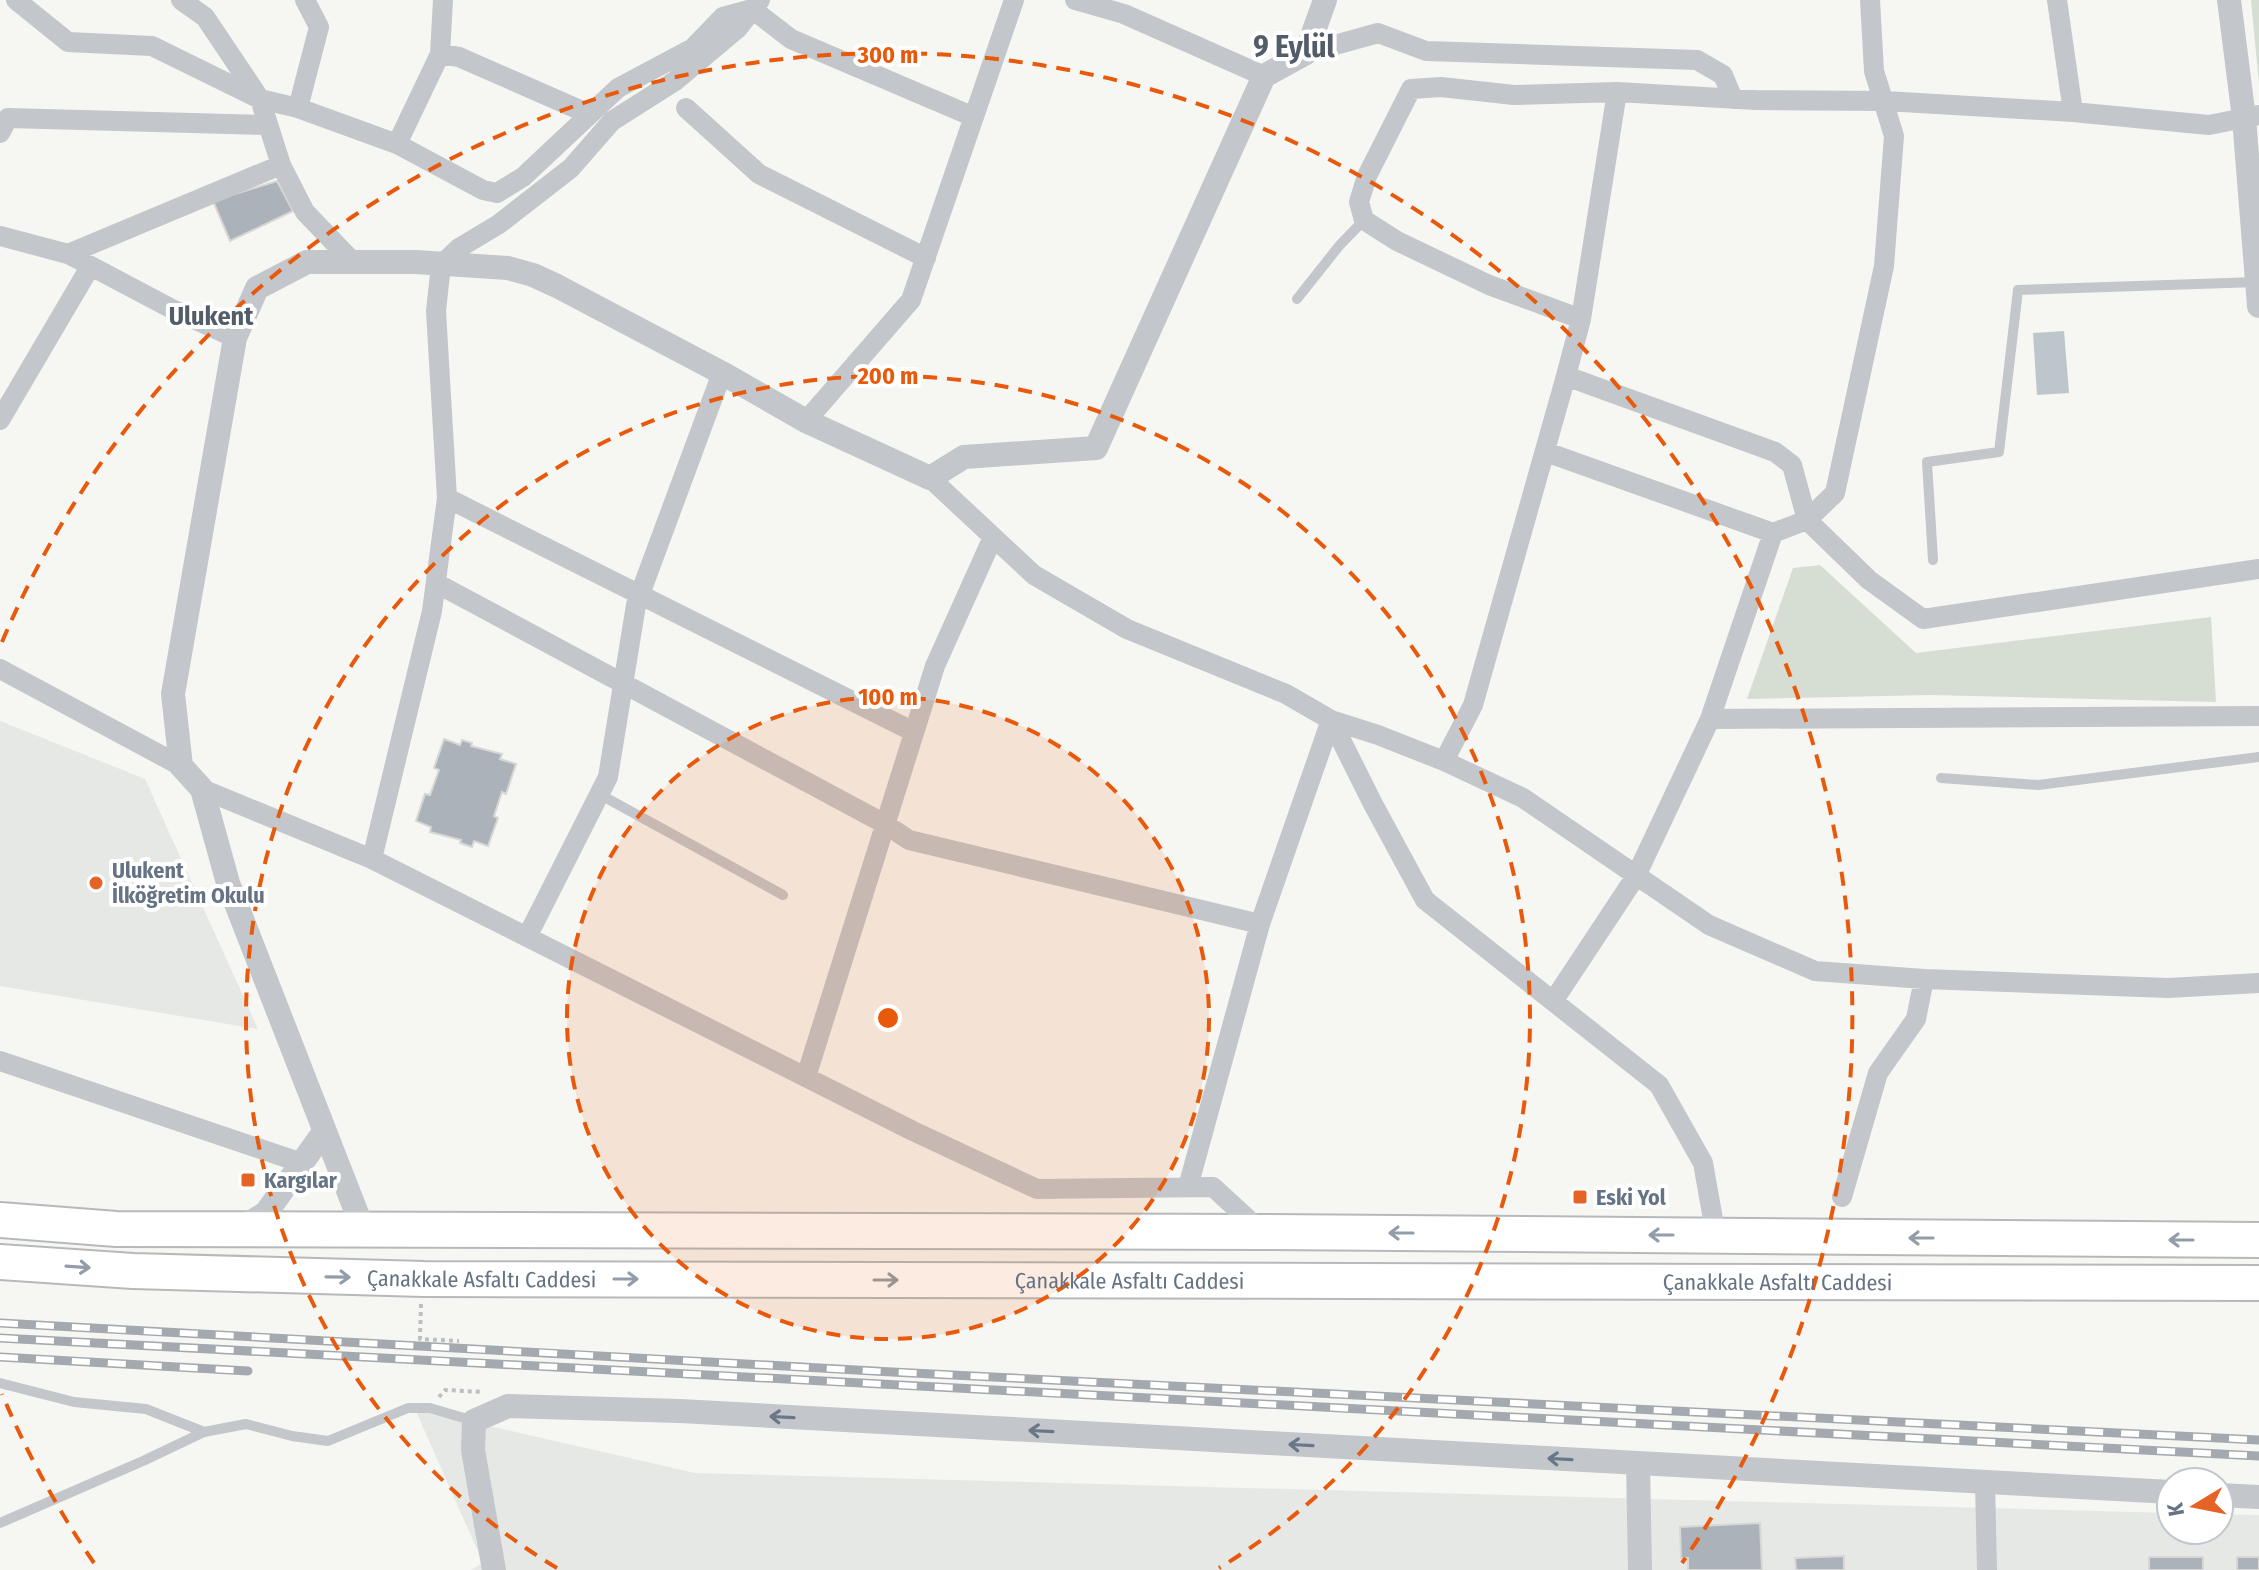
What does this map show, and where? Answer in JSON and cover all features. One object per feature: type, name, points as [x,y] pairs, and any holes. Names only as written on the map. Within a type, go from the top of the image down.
[{"type":"highway","points":[[0,1220],[116,1229],[1262,1232],[2258,1240]]},
{"type":"highway","name":"Çanakkale Asfaltı Caddesi","points":[[0,1262],[133,1271],[424,1279],[2259,1283]]},
{"type":"street","points":[[16,0],[68,42],[152,46],[260,99],[298,108],[397,144],[483,190],[497,193],[523,177],[618,88],[693,48],[723,17],[756,5]]},
{"type":"street","points":[[181,0],[205,17],[260,99],[281,165],[305,212],[352,261]]},
{"type":"street","points":[[298,108],[319,27],[305,0]]},
{"type":"street","points":[[397,144],[440,54],[443,0]]},
{"type":"street","points":[[806,421],[911,300],[1014,0]]},
{"type":"street","points":[[1075,0],[1124,14],[1264,76]]},
{"type":"street","points":[[1306,53],[1325,0]]},
{"type":"street","points":[[1546,452],[1773,533],[1807,520],[1835,493],[1884,266],[1894,136],[1874,71],[1870,0]]},
{"type":"street","points":[[2057,0],[2073,112]]},
{"type":"street","points":[[2229,0],[2251,116],[2258,294]]},
{"type":"street","points":[[756,5],[791,39],[974,117]]},
{"type":"street","points":[[372,859],[428,626],[447,498],[436,320],[436,292],[441,265],[459,248],[499,224],[571,168],[612,121],[675,81],[738,28],[756,5]]},
{"type":"street","points":[[930,478],[964,457],[1096,448],[1264,76],[1306,53],[1378,33],[1426,51],[1697,60],[1723,75],[1733,99]]},
{"type":"street","points":[[440,54],[459,57],[589,114]]},
{"type":"street","points":[[1581,319],[1489,285],[1397,241],[1364,220],[1359,202],[1367,176],[1402,101],[1411,89],[1441,87],[1514,95],[1617,92],[1733,99],[1885,101],[2073,112],[2209,125],[2251,116]]},
{"type":"street","points":[[1444,761],[1473,705],[1581,319],[1617,92]]},
{"type":"street","points":[[686,108],[759,174],[926,258]]},
{"type":"street","points":[[0,133],[8,118],[268,125]]},
{"type":"street","points":[[68,254],[281,165]]},
{"type":"street","points":[[0,236],[68,254],[235,338]]},
{"type":"street","points":[[181,766],[173,694],[235,338],[257,288],[307,262],[415,262],[508,268],[533,275],[722,373],[806,421],[930,478],[1034,575],[1127,629],[1286,694],[1331,720],[1444,761],[1523,798],[1709,925],[1815,971],[1924,979],[2168,988],[2259,983]]},
{"type":"street","points":[[0,420],[90,267]]},
{"type":"street","points":[[527,937],[608,777],[640,595],[722,373]]},
{"type":"street","points":[[1566,376],[1775,452],[1792,465],[1807,520],[1869,580],[1923,619],[2259,569]]},
{"type":"street","points":[[447,498],[914,732]]},
{"type":"street","points":[[1554,1000],[1636,876],[1710,719],[1773,533]]},
{"type":"street","points":[[806,1077],[935,666],[993,537]]},
{"type":"street","points":[[436,583],[885,824],[909,840],[1260,924]]},
{"type":"street","points":[[0,669],[181,766],[202,789],[372,859],[913,1131],[1037,1189],[1213,1187],[1262,1232]]},
{"type":"street","points":[[1710,719],[2259,716]]},
{"type":"street","points":[[1188,1187],[1260,924],[1331,720]]},
{"type":"street","points":[[1331,720],[1425,900],[1659,1085],[1703,1163],[1716,1236]]},
{"type":"street","points":[[202,789],[228,883],[363,1229]]},
{"type":"street","points":[[1842,1197],[1878,1073],[1916,1019],[1924,979]]},
{"type":"street","points":[[0,1061],[302,1163]]},
{"type":"street","points":[[239,1229],[266,1213],[324,1132]]},
{"type":"street","points":[[494,1570],[473,1450],[474,1421],[508,1406],[680,1411],[2155,1491]]},
{"type":"street","points":[[1638,1463],[1640,1570]]},
{"type":"street","points":[[1985,1482],[1987,1570]]},
{"type":"street","points":[[2235,1496],[2259,1497]]},
{"type":"lane","points":[[1297,299],[1364,220]]},
{"type":"lane","points":[[1933,560],[1927,462],[1999,452],[2018,290],[2258,294]]},
{"type":"lane","points":[[1941,778],[2038,785],[2259,757]]},
{"type":"lane","points":[[599,794],[783,895]]},
{"type":"lane","points":[[0,1383],[74,1402],[146,1409],[204,1432]]},
{"type":"lane","points":[[0,1523],[204,1432],[246,1424],[292,1436],[328,1441],[408,1408],[430,1408],[474,1421]]},
{"type":"path","points":[[421,1293],[420,1339],[459,1341]]},
{"type":"path","points":[[445,1390],[485,1392]]},
{"type":"shaded area","points":[[2251,0],[2259,0],[2259,84]]},
{"type":"shaded area","points":[[2064,331],[2069,393],[2037,395],[2033,333]]},
{"type":"shaded area","points":[[1820,565],[1916,653],[2211,617],[2216,702],[1931,695],[1747,699],[1793,568]]},
{"type":"shaded area","name":"Ulukent İlköğretim Okulu","points":[[0,721],[145,779],[258,1029],[0,986]]},
{"type":"shaded area","points":[[415,1409],[695,1473],[2155,1513],[2155,1546],[2235,1546],[2235,1514],[2259,1515],[2259,1570],[471,1570],[483,1563]]},
{"type":"building","points":[[277,181],[293,211],[230,241],[213,201]]},
{"type":"building","points":[[444,739],[460,745],[462,740],[472,743],[471,746],[502,754],[500,759],[516,764],[506,794],[502,792],[494,816],[498,818],[488,846],[474,841],[472,847],[460,843],[461,840],[430,832],[431,827],[416,821],[425,794],[430,795],[439,770],[434,768]]},
{"type":"building","points":[[1760,1523],[1762,1570],[1688,1570],[1688,1558],[1681,1558],[1680,1527]]},
{"type":"building","points":[[1844,1556],[1844,1570],[1796,1570],[1795,1558]]},
{"type":"building","points":[[2149,1557],[2203,1557],[2203,1570],[2149,1570]]},
{"type":"building","points":[[2237,1557],[2259,1557],[2259,1570],[2237,1570]]},
{"type":"railway","points":[[0,1323],[892,1372],[2259,1440]]},
{"type":"railway","points":[[0,1338],[2259,1456]]},
{"type":"railway","points":[[0,1357],[248,1371]]},
{"type":"place","name":"Ulukent İlköğretim Okulu","points":[[96,883]]},
{"type":"place","name":"Kargılar","points":[[248,1180]]},
{"type":"place","name":"Eski Yol","points":[[1580,1197]]},
{"type":"district","name":"9 Eylül","points":[[1294,47]]},
{"type":"district","name":"Ulukent","points":[[211,316]]}]
